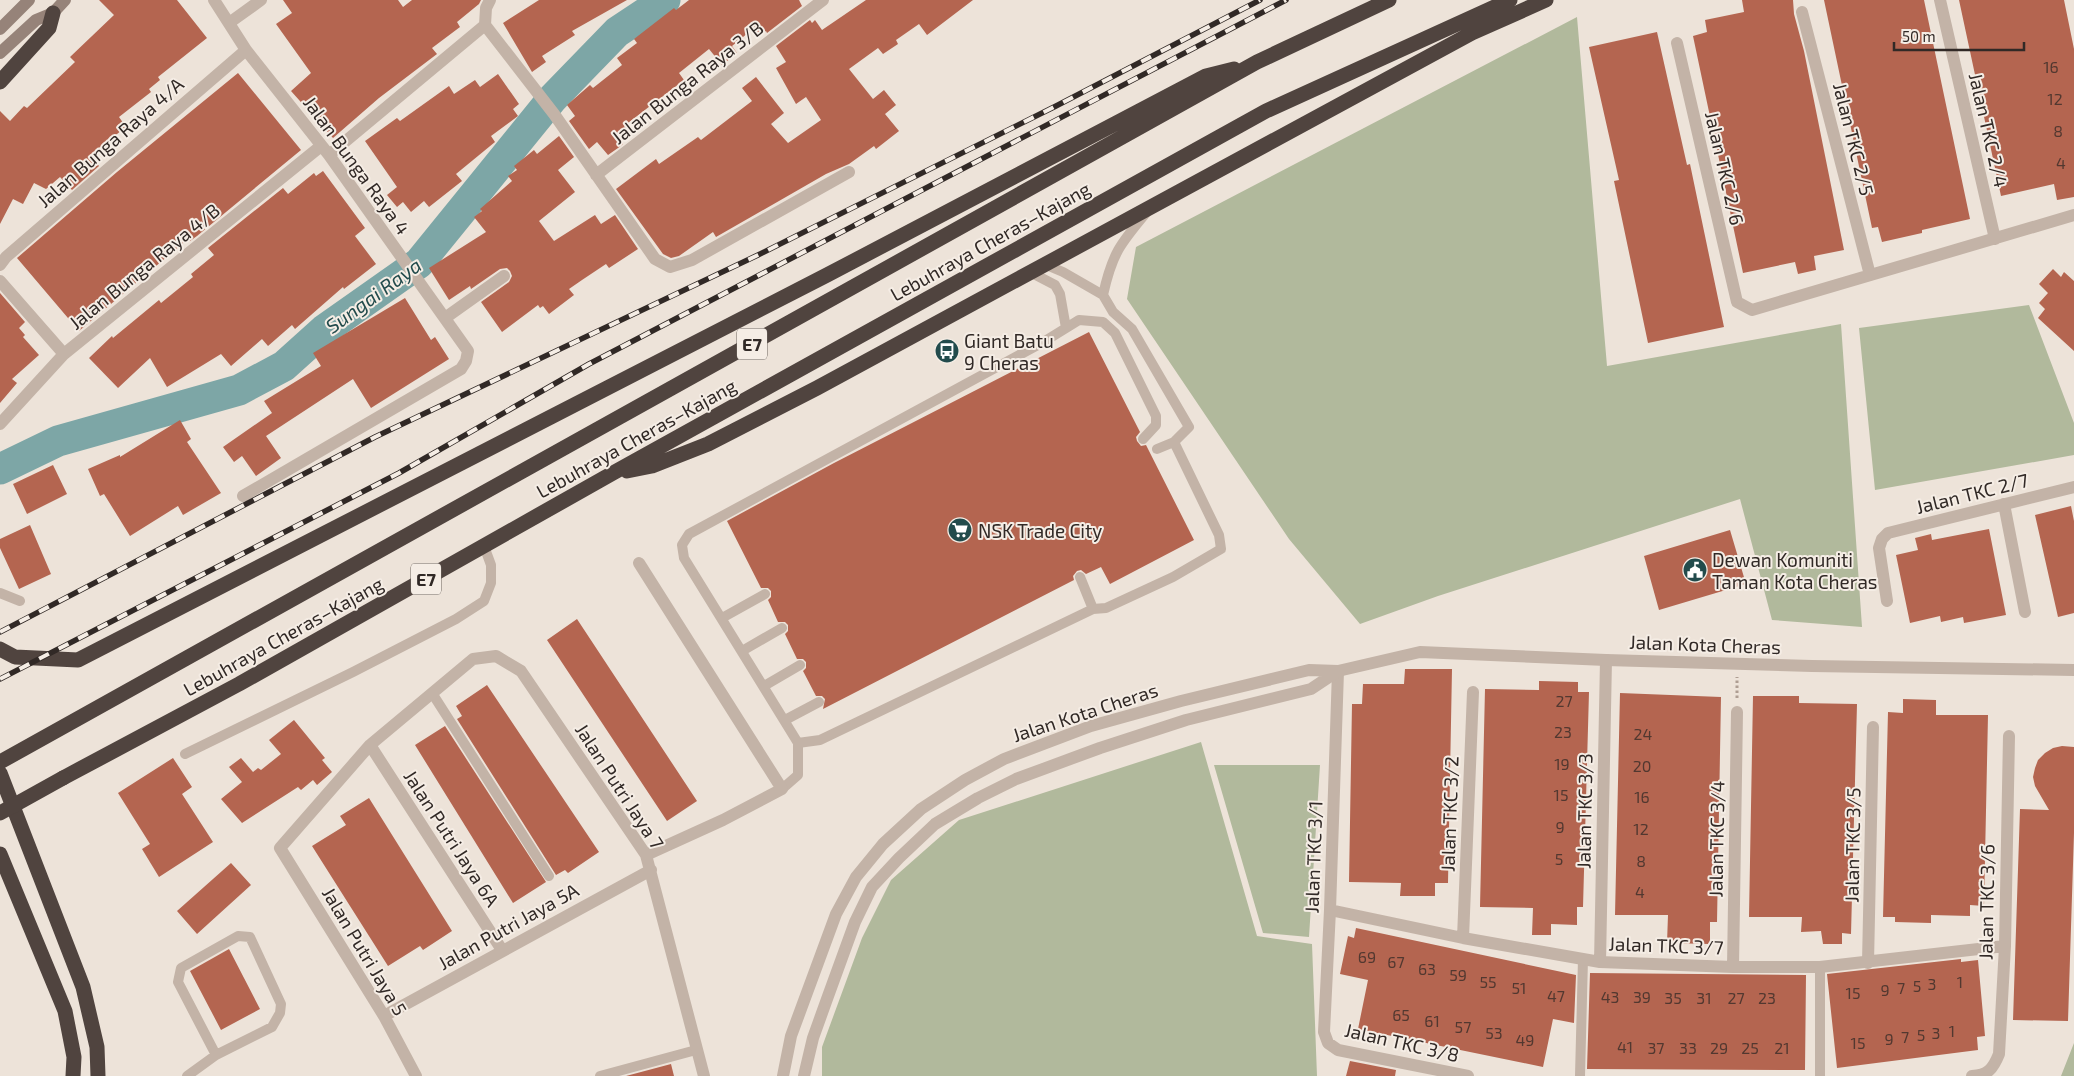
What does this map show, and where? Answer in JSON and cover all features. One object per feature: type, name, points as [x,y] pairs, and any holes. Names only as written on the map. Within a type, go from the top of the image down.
[{"type":"highway","name":"Lebuhraya Cheras–Kajang","points":[[0,762],[1257,62],[1389,0]]},
{"type":"highway","name":"Lebuhraya Cheras–Kajang","points":[[0,812],[239,684],[613,473],[1266,111],[1510,0]]},
{"type":"highway","points":[[613,473],[652,466],[708,444],[904,342],[1044,264],[1472,34],[1546,0]]},
{"type":"highway","points":[[0,82],[49,28],[54,13]]},
{"type":"highway","points":[[0,649],[15,657],[78,660],[809,284],[1206,76],[1257,62]]},
{"type":"highway","points":[[0,773],[83,987],[97,1047],[98,1076]]},
{"type":"highway","points":[[0,854],[65,1011],[74,1057],[73,1076]]},
{"type":"main road","points":[[0,29],[29,0]]},
{"type":"main road","points":[[0,53],[36,20],[54,13],[65,0]]},
{"type":"street","name":"Jalan Bunga Raya 4","points":[[214,0],[246,50],[325,150],[468,351],[466,361],[461,369],[242,496]]},
{"type":"street","points":[[229,23],[261,0]]},
{"type":"street","points":[[490,0],[486,8],[485,25],[554,114],[655,259],[670,267],[692,260],[849,172]]},
{"type":"street","name":"Jalan Bunga Raya 3/B","points":[[596,175],[824,0]]},
{"type":"street","name":"Jalan TKC 2/4","points":[[1940,0],[1994,239]]},
{"type":"street","name":"Jalan TKC 2/5","points":[[1802,12],[1870,275]]},
{"type":"street","name":"Jalan Bunga Raya 4/B","points":[[0,424],[64,354],[485,25]]},
{"type":"street","name":"Jalan TKC 2/6","points":[[1677,43],[1737,302],[1752,310],[1870,275]]},
{"type":"street","name":"Jalan Bunga Raya 4/A","points":[[0,265],[6,257],[246,50]]},
{"type":"street","points":[[1870,275],[2074,215]]},
{"type":"street","points":[[445,318],[504,276]]},
{"type":"street","points":[[0,280],[64,354]]},
{"type":"street","name":"Jalan TKC 2/7","points":[[1887,601],[1879,548],[1882,539],[1888,533],[2074,487]]},
{"type":"street","points":[[2004,504],[2025,612]]},
{"type":"street","points":[[639,563],[782,789],[723,820],[646,855]]},
{"type":"street","name":"Jalan Kota Cheras","points":[[783,1076],[791,1036],[836,914],[856,877],[883,844],[921,809],[965,780],[1004,759],[1091,726],[1181,701],[1309,670],[1338,671],[1420,652],[1738,664],[2074,670]]},
{"type":"street","name":"Jalan Putri Jaya 7","points":[[432,693],[473,659],[496,656],[521,671],[646,855],[704,1076]]},
{"type":"street","name":"Jalan TKC 3/3","points":[[1600,962],[1606,660]]},
{"type":"street","name":"Jalan Kota Cheras","points":[[804,1076],[812,1038],[854,922],[872,888],[899,858],[935,824],[978,798],[1016,779],[1100,748],[1186,720],[1311,690],[1338,671]]},
{"type":"street","name":"Jalan TKC 3/1","points":[[1328,1043],[1324,1032],[1338,671]]},
{"type":"street","name":"Jalan TKC 3/2","points":[[1463,938],[1473,692]]},
{"type":"street","points":[[370,745],[432,693]]},
{"type":"street","name":"Jalan TKC 3/4","points":[[1733,967],[1737,712]]},
{"type":"street","name":"Jalan TKC 3/5","points":[[1868,963],[1873,727]]},
{"type":"street","name":"Jalan TKC 3/6","points":[[1972,1076],[1982,1075],[1994,1068],[1999,1054],[2005,946],[2009,736]]},
{"type":"street","name":"Jalan Putri Jaya 5","points":[[370,745],[280,848],[384,1016],[416,1076]]},
{"type":"street","name":"Jalan Putri Jaya 6A","points":[[370,745],[502,950]]},
{"type":"street","name":"Jalan Putri Jaya 5A","points":[[384,1016],[651,870]]},
{"type":"street","name":"Jalan TKC 3/7","points":[[1330,910],[1463,938],[1600,962],[1733,967],[1820,967],[2005,946]]},
{"type":"street","name":"Jalan TKC 3/8","points":[[1328,1043],[1338,1050],[1468,1076]]},
{"type":"lane","points":[[1103,295],[1112,259],[1121,243],[1150,208]]},
{"type":"lane","points":[[1044,264],[1063,272],[1103,295],[1113,312],[1132,329],[1189,427],[1174,442],[1157,449]]},
{"type":"lane","points":[[1030,272],[1055,284],[1060,294],[1066,328]]},
{"type":"lane","points":[[1113,312],[1115,333],[1156,416],[1156,425],[1143,438]]},
{"type":"lane","points":[[782,789],[798,775],[798,743],[684,558],[682,545],[689,534],[1079,320],[1103,322],[1115,333]]},
{"type":"lane","points":[[798,743],[820,740],[1093,609],[1106,608],[1173,577],[1221,549],[1219,534],[1174,442]]},
{"type":"lane","points":[[185,754],[353,672],[456,619],[484,601],[491,583],[490,565],[484,546]]},
{"type":"lane","points":[[1080,578],[1093,609]]},
{"type":"lane","points":[[0,593],[20,601]]},
{"type":"lane","points":[[722,618],[764,594]]},
{"type":"lane","points":[[742,651],[782,628]]},
{"type":"lane","points":[[764,686],[800,665]]},
{"type":"lane","points":[[432,693],[549,876]]},
{"type":"lane","points":[[785,720],[819,702]]},
{"type":"lane","points":[[186,1076],[216,1055],[272,1027],[280,1013],[281,1004],[250,937],[238,936],[181,968],[178,982],[216,1055]]},
{"type":"lane","points":[[1580,1076],[1583,959]]},
{"type":"lane","points":[[1820,967],[1820,1076]]},
{"type":"lane","points":[[600,1076],[696,1050]]},
{"type":"path","points":[[1737,712],[1738,664]]},
{"type":"green space","points":[[1577,17],[1607,366],[1841,324],[1862,627],[1772,620],[1740,499],[1438,596],[1360,624],[1289,539],[1127,299],[1136,247]]},
{"type":"green space","points":[[2029,305],[2074,423],[2074,455],[1875,490],[1859,328]]},
{"type":"green space","points":[[1201,742],[1257,936],[1312,944],[1317,1076],[822,1076],[822,1047],[862,938],[891,880],[959,820]]},
{"type":"green space","points":[[1214,765],[1320,765],[1309,937],[1263,933]]},
{"type":"green space","points":[[2074,1043],[2074,1076],[2061,1076]]},
{"type":"building","points":[[99,0],[177,0],[207,38],[158,77],[160,80],[149,89],[151,92],[119,117],[126,127],[90,155],[99,166],[72,190],[60,177],[46,189],[34,183],[23,204],[13,199],[0,224],[0,111],[10,121],[24,106],[27,108],[75,62],[70,57],[114,15]]},
{"type":"building","points":[[283,0],[398,0],[403,7],[412,0],[481,0],[479,4],[457,22],[460,27],[432,48],[437,54],[379,98],[333,138],[291,91],[311,73],[276,24],[292,13]]},
{"type":"building","points":[[539,0],[627,0],[572,31],[575,35],[542,56],[546,62],[532,72],[503,23]]},
{"type":"building","points":[[689,0],[799,0],[802,6],[767,33],[766,31],[758,35],[754,28],[732,46],[737,53],[722,65],[709,49],[679,73],[684,80],[624,126],[626,128],[617,136],[623,144],[608,155],[597,142],[589,149],[569,121],[575,116],[567,105],[590,85],[593,88],[622,65],[617,58],[637,43],[634,39],[674,8],[676,10]]},
{"type":"building","points":[[866,0],[973,0],[927,35],[919,24],[896,40],[898,44],[883,54],[878,48],[849,69],[873,99],[884,90],[896,105],[885,114],[899,131],[876,149],[874,146],[849,164],[826,174],[716,237],[713,232],[679,256],[671,258],[663,254],[616,189],[656,159],[659,164],[698,137],[701,140],[752,101],[742,88],[756,77],[784,113],[771,124],[788,143],[821,120],[806,97],[796,104],[776,68],[786,62],[776,46],[810,20],[812,23],[815,20],[822,30]]},
{"type":"building","points":[[1742,0],[1793,0],[1794,14],[1804,51],[1844,250],[1814,256],[1816,270],[1798,274],[1795,262],[1743,273],[1693,36],[1707,32],[1705,20],[1744,12]]},
{"type":"building","points":[[1824,0],[1924,0],[1970,219],[1882,242],[1878,227],[1872,228]]},
{"type":"building","points":[[1959,0],[2064,0],[2074,49],[2074,197],[2057,200],[2054,184],[2001,196]]},
{"type":"building","points":[[1657,32],[1687,165],[1690,164],[1724,327],[1648,343],[1614,181],[1619,180],[1589,47]]},
{"type":"building","points":[[238,73],[301,150],[197,236],[190,241],[188,239],[79,331],[17,258],[117,172]]},
{"type":"building","points":[[498,74],[519,104],[513,109],[518,116],[491,136],[495,142],[456,174],[462,181],[429,207],[424,201],[411,212],[403,202],[397,207],[387,195],[397,187],[365,141],[397,118],[400,121],[449,86],[454,94],[475,80],[480,87]]},
{"type":"building","points":[[559,136],[574,157],[558,170],[575,192],[539,221],[554,241],[595,215],[601,224],[615,215],[638,249],[609,268],[606,264],[569,289],[574,295],[549,314],[543,306],[540,308],[538,305],[502,332],[481,302],[509,282],[512,276],[507,268],[500,269],[471,289],[470,286],[449,300],[429,268],[486,232],[474,217],[482,211],[480,209],[512,181],[508,176],[517,170],[514,166],[534,150],[537,154]]},
{"type":"building","points":[[323,171],[365,228],[355,236],[376,264],[344,289],[343,287],[295,329],[292,325],[268,346],[262,339],[231,366],[221,354],[167,387],[150,358],[118,388],[89,358],[112,336],[113,338],[159,300],[161,303],[193,277],[191,274],[214,255],[208,248],[283,188],[288,194],[314,173],[316,176]]},
{"type":"building","points":[[2053,269],[2061,277],[2064,272],[2074,281],[2074,351],[2038,318],[2045,309],[2039,303],[2048,293],[2039,284]]},
{"type":"building","points":[[0,293],[25,322],[19,328],[25,335],[23,337],[39,355],[12,379],[17,383],[0,403]]},
{"type":"building","points":[[405,298],[431,340],[435,337],[449,359],[371,408],[353,379],[266,436],[281,458],[256,476],[242,456],[234,462],[223,447],[272,413],[264,401],[321,366],[313,353]]},
{"type":"building","name":"NSK Trade City","points":[[1089,332],[1140,432],[1136,437],[1137,441],[1141,446],[1146,445],[1194,540],[1110,584],[1101,567],[1086,574],[1081,570],[1077,571],[1073,576],[1074,580],[823,709],[825,699],[822,696],[816,696],[803,671],[806,668],[806,662],[803,659],[797,659],[785,634],[788,631],[788,625],[785,622],[778,622],[768,600],[771,597],[771,591],[768,588],[761,588],[727,521],[834,463]]},
{"type":"building","points":[[180,420],[191,439],[187,442],[221,493],[183,515],[178,506],[130,536],[104,494],[100,496],[88,469],[120,455],[120,457]]},
{"type":"building","points":[[53,465],[67,494],[27,514],[13,484]]},
{"type":"building","points":[[2071,506],[2074,521],[2074,613],[2058,617],[2035,515]]},
{"type":"building","points":[[30,525],[51,574],[19,589],[0,548],[0,539]]},
{"type":"building","points":[[1989,529],[2006,615],[1964,623],[1963,617],[1941,622],[1940,616],[1910,623],[1896,555],[1918,550],[1915,538],[1931,534],[1932,540]]},
{"type":"building","name":"Dewan Komuniti Taman Kota Cheras","points":[[1730,530],[1746,584],[1659,610],[1644,556]]},
{"type":"building","points":[[577,619],[697,801],[667,821],[547,640]]},
{"type":"building","points":[[1405,669],[1452,669],[1448,883],[1435,883],[1435,896],[1400,896],[1401,883],[1349,882],[1352,704],[1362,704],[1363,684],[1404,684]]},
{"type":"building","points":[[1539,681],[1578,682],[1578,692],[1589,692],[1583,907],[1577,907],[1577,925],[1551,924],[1551,935],[1532,935],[1533,908],[1480,907],[1485,689],[1539,690]]},
{"type":"building","points":[[487,685],[599,852],[568,873],[565,870],[556,875],[457,719],[462,716],[456,706]]},
{"type":"building","points":[[1620,693],[1721,697],[1717,922],[1710,922],[1710,944],[1667,943],[1668,915],[1615,915]]},
{"type":"building","points":[[1753,696],[1799,696],[1799,703],[1857,704],[1851,934],[1842,933],[1842,944],[1823,944],[1821,931],[1801,932],[1802,917],[1749,917]]},
{"type":"building","points":[[1903,699],[1936,700],[1936,715],[1988,715],[1984,906],[1970,905],[1970,916],[1931,915],[1931,923],[1895,922],[1895,917],[1883,917],[1888,712],[1903,713]]},
{"type":"building","points":[[294,720],[325,758],[322,760],[332,772],[317,785],[313,780],[301,790],[298,787],[242,823],[221,799],[242,782],[229,767],[241,758],[253,772],[258,768],[261,770],[281,754],[269,740]]},
{"type":"building","points":[[445,726],[546,882],[513,903],[415,745]]},
{"type":"building","points":[[2062,746],[2074,747],[2074,833],[2068,1021],[2013,1020],[2020,809],[2049,810],[2035,786],[2033,777],[2038,760],[2053,748]]},
{"type":"building","points":[[173,758],[192,787],[182,794],[213,842],[159,877],[142,849],[150,844],[118,793]]},
{"type":"building","points":[[369,798],[452,931],[423,950],[420,946],[388,966],[312,846],[346,825],[340,816]]},
{"type":"building","points":[[231,863],[251,885],[197,934],[177,911]]},
{"type":"building","points":[[1356,928],[1576,975],[1574,1023],[1553,1019],[1543,1067],[1358,1029],[1368,980],[1340,974],[1348,936],[1354,938]]},
{"type":"building","points":[[229,949],[260,1009],[221,1030],[190,971]]},
{"type":"building","points":[[1961,959],[1961,962],[1978,960],[1985,1036],[1977,1037],[1978,1050],[1837,1068],[1827,974]]},
{"type":"building","points":[[1590,973],[1806,975],[1805,1070],[1587,1069]]},
{"type":"building","points":[[1350,1061],[1396,1070],[1395,1076],[1346,1076]]},
{"type":"building","points":[[671,1064],[674,1076],[626,1076]]},
{"type":"waterway","name":"Sungai Raya","points":[[0,469],[58,441],[239,390],[284,366],[324,330],[419,263],[552,99],[617,32],[665,0]]},
{"type":"railway","points":[[0,632],[375,437],[758,255],[1056,106],[1260,0]]},
{"type":"railway","points":[[0,679],[399,473],[589,364],[1286,0]]},
{"type":"place","name":"Giant Batu 9 Cheras","points":[[947,351]]},
{"type":"place","name":"NSK Trade City","points":[[960,530]]},
{"type":"place","name":"Dewan Komuniti Taman Kota Cheras","points":[[1695,570]]}]
